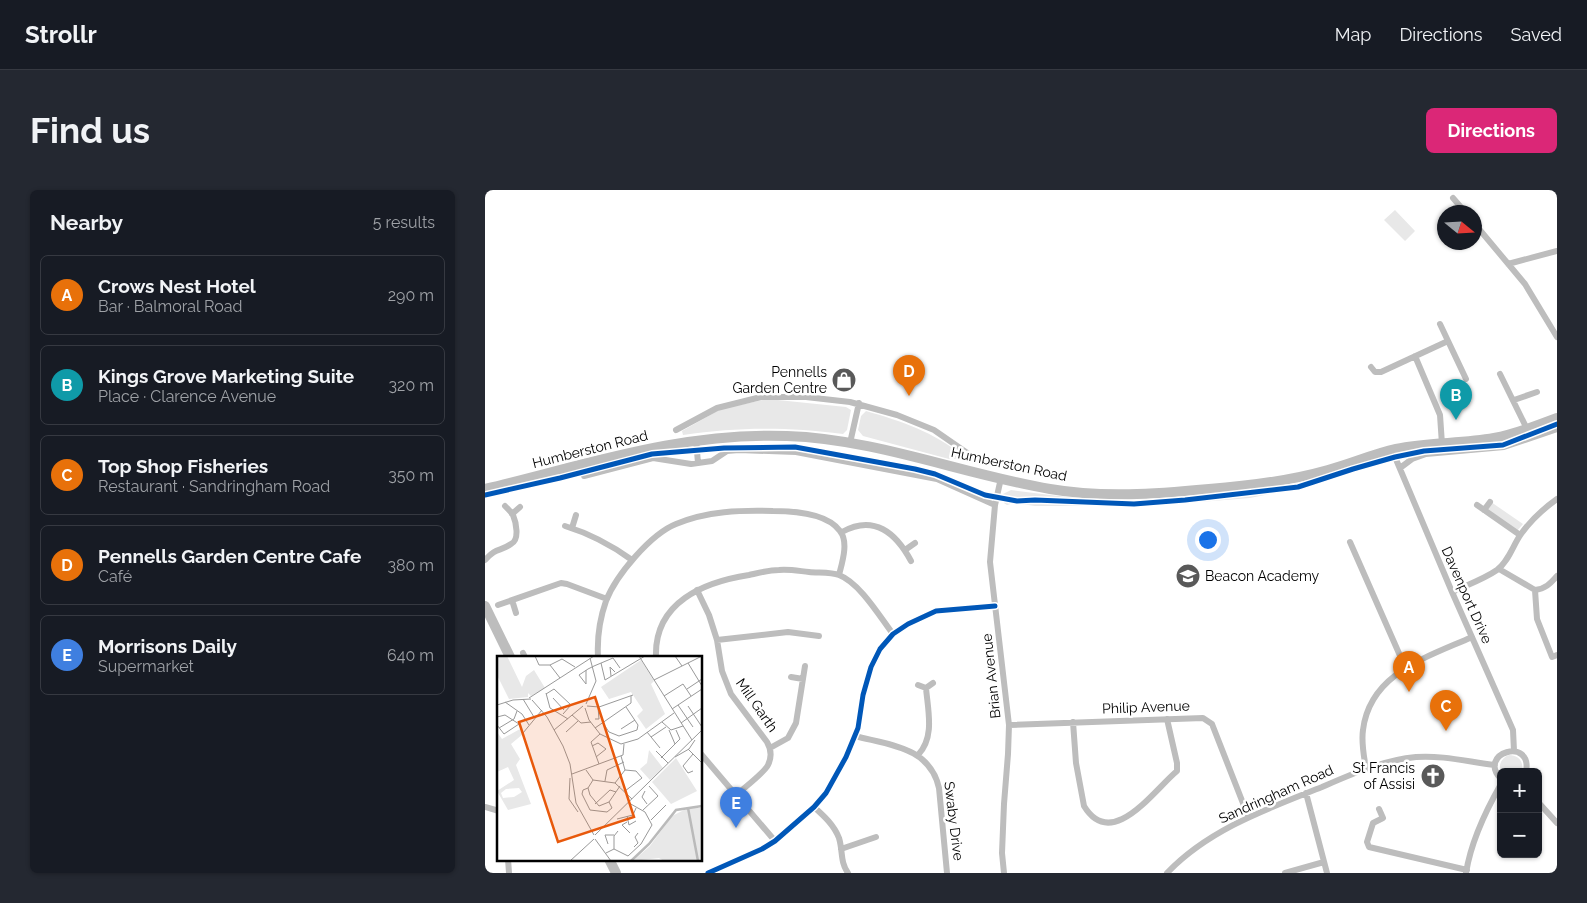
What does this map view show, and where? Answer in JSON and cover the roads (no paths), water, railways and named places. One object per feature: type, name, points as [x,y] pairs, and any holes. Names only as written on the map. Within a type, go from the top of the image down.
[{"type":"main road","name":"Humberston Road","points":[[485,489],[638,450],[695,440],[787,436],[850,443],[1052,489],[1132,495],[1184,492],[1273,482],[1327,471],[1393,449],[1494,438],[1557,418]]},
{"type":"main road","points":[[485,606],[510,656]]},
{"type":"main road","points":[[609,860],[613,872]]},
{"type":"street","points":[[1453,198],[1459,205]]},
{"type":"street","points":[[1482,232],[1525,284],[1555,326],[1557,337]]},
{"type":"street","points":[[1508,264],[1557,251]]},
{"type":"street","points":[[1440,324],[1466,379]]},
{"type":"street","points":[[1371,367],[1375,372],[1379,373],[1448,341]]},
{"type":"street","points":[[1415,356],[1440,415],[1442,444]]},
{"type":"street","points":[[1500,374],[1527,429]]},
{"type":"street","points":[[1514,400],[1537,392]]},
{"type":"street","points":[[676,430],[717,408],[761,396],[805,397],[859,403],[897,415],[934,430],[973,457]]},
{"type":"street","points":[[850,443],[859,403]]},
{"type":"street","points":[[1400,468],[1412,459],[1426,454],[1503,447],[1557,429]]},
{"type":"street","points":[[695,440],[699,463]]},
{"type":"street","name":"Davenport Drive","points":[[1393,449],[1452,592],[1513,730],[1514,751]]},
{"type":"street","points":[[584,476],[653,458],[691,464],[712,461],[727,451],[796,452],[937,479],[995,505]]},
{"type":"street","name":"Brian Avenue","points":[[1001,478],[995,505],[990,562],[1009,724],[1002,844],[1004,873]]},
{"type":"street","points":[[1452,592],[1499,569],[1509,556],[1520,535],[1542,510],[1557,499]]},
{"type":"street","points":[[1484,510],[1490,502]]},
{"type":"street","points":[[1477,505],[1520,535]]},
{"type":"street","points":[[485,560],[496,550],[516,540],[516,528],[512,514],[505,506]]},
{"type":"street","points":[[512,514],[520,507]]},
{"type":"street","points":[[599,656],[599,635],[607,599],[632,560],[649,542],[659,533],[686,520],[732,510],[792,511],[823,519],[833,524],[842,532],[844,552],[839,575]]},
{"type":"street","points":[[572,528],[576,515]]},
{"type":"street","points":[[565,526],[587,533],[611,545],[632,560]]},
{"type":"street","points":[[842,532],[857,526],[878,527],[893,536],[905,550],[911,561]]},
{"type":"street","points":[[1350,542],[1405,667]]},
{"type":"street","points":[[905,550],[915,543]]},
{"type":"street","points":[[1499,569],[1535,590],[1542,589],[1550,584],[1557,576]]},
{"type":"street","points":[[656,656],[658,636],[663,625],[672,608],[683,598],[697,590],[729,578],[778,570],[839,575],[863,594],[893,634]]},
{"type":"street","points":[[498,606],[561,583],[607,599]]},
{"type":"street","name":"Mill Garth","points":[[697,590],[709,614],[717,640],[722,671],[731,694],[770,748],[771,757],[768,766],[736,795]]},
{"type":"street","points":[[1535,590],[1537,619],[1554,656]]},
{"type":"street","points":[[512,600],[516,613]]},
{"type":"street","points":[[708,873],[721,870],[775,841],[814,807],[826,793],[855,736],[871,667],[880,649],[893,634],[908,624],[937,610],[995,606]]},
{"type":"street","points":[[717,640],[788,632],[819,636]]},
{"type":"street","points":[[1366,769],[1363,745],[1365,718],[1371,703],[1380,689],[1405,667],[1472,637]]},
{"type":"street","points":[[770,748],[789,738],[793,731],[805,666]]},
{"type":"street","points":[[791,677],[803,679]]},
{"type":"street","points":[[926,688],[933,683]]},
{"type":"street","points":[[919,685],[926,688]]},
{"type":"street","points":[[855,736],[918,755],[923,749],[929,733],[930,723],[926,688]]},
{"type":"street","name":"Philip Avenue","points":[[1009,724],[1203,718],[1213,724],[1248,816]]},
{"type":"street","points":[[1073,722],[1076,763],[1084,806],[1087,812],[1099,820],[1111,823],[1123,819],[1133,812],[1177,771],[1177,763],[1167,719]]},
{"type":"street","points":[[1497,774],[1495,766],[1503,752],[1519,752],[1526,760],[1527,768]]},
{"type":"street","name":"Swaby Drive","points":[[918,755],[936,778],[947,873]]},
{"type":"street","points":[[703,756],[775,841]]},
{"type":"street","name":"Sandringham Road","points":[[1167,873],[1193,850],[1219,832],[1248,816],[1366,769],[1391,761],[1423,757],[1495,766]]},
{"type":"street","points":[[1379,809],[1383,818],[1373,823],[1367,842],[1369,847],[1467,872],[1477,830],[1497,791]]},
{"type":"street","points":[[1307,793],[1327,873]]},
{"type":"street","points":[[1542,806],[1557,823]]},
{"type":"street","points":[[814,807],[828,820],[834,829],[839,839],[841,860],[848,873]]},
{"type":"street","points":[[841,849],[877,837]]},
{"type":"street","points":[[508,860],[509,873]]},
{"type":"street","points":[[1285,873],[1324,862]]},
{"type":"place","name":"Pennells Garden Centre","points":[[844,380]]},
{"type":"place","name":"Pennells Garden Centre Cafe","points":[[909,396]]},
{"type":"place","name":"Kings Grove Marketing Suite","points":[[1456,420]]},
{"type":"place","name":"Beacon Academy","points":[[1188,576]]},
{"type":"place","name":"Crows Nest Hotel","points":[[1409,692]]},
{"type":"place","name":"Top Shop Fisheries","points":[[1446,731]]},
{"type":"place","name":"St Francis of Assisi","points":[[1433,776]]},
{"type":"place","name":"Morrisons Daily","points":[[736,828]]}]
